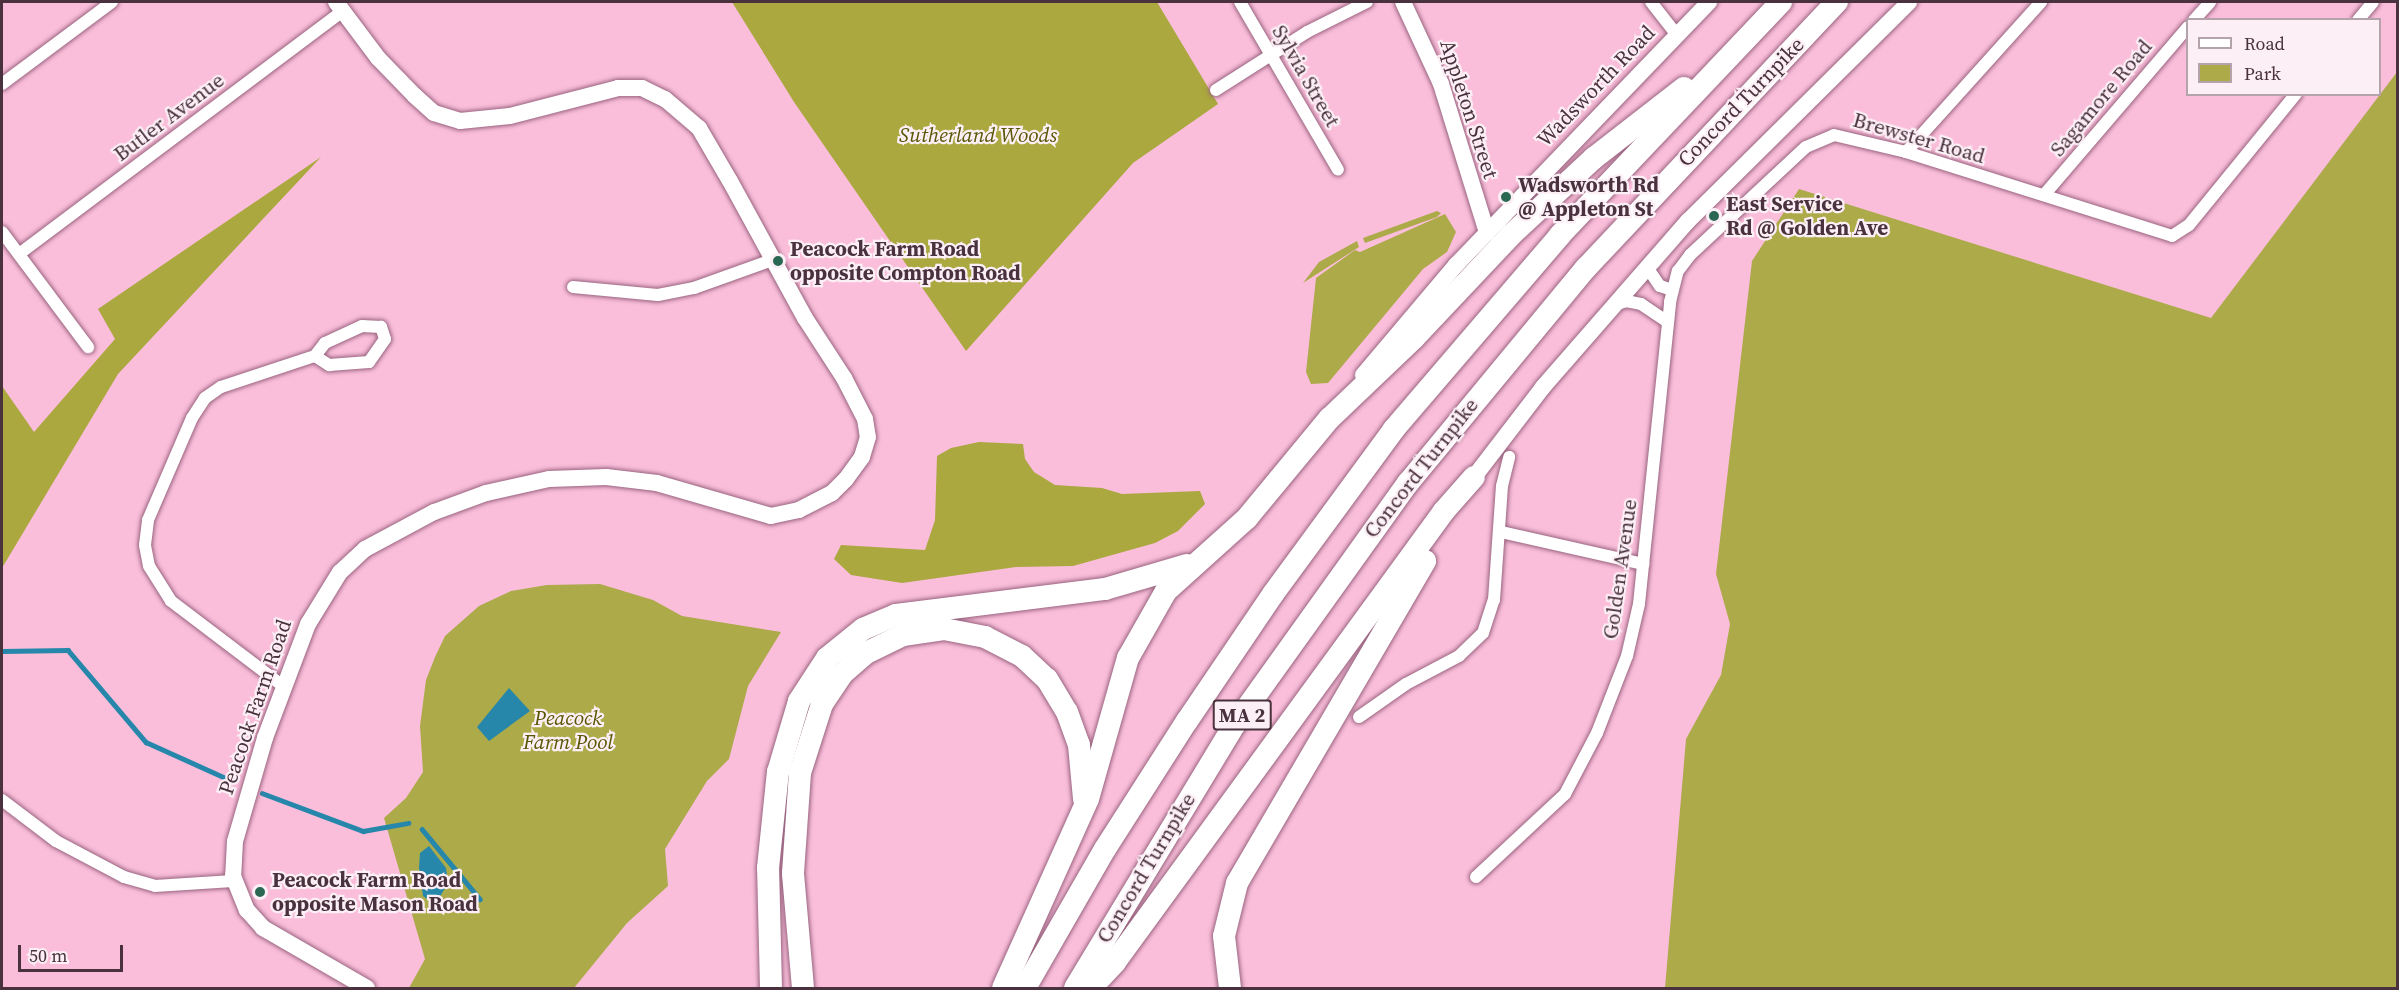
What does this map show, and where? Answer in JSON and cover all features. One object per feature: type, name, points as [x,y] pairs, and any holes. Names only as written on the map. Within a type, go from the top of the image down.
[{"type":"highway","name":"Concord Turnpike","points":[[1025,988],[1105,849],[1186,721],[1363,470],[1526,272],[1782,2]]},
{"type":"highway","name":"Concord Turnpike","points":[[1075,988],[1231,730],[1396,499],[1500,368],[1593,260],[1838,2]]},
{"type":"highway","points":[[1003,988],[1084,807],[1135,642],[1166,591],[1194,563],[1252,514],[1329,419],[1559,190],[1639,121],[1733,52]]},
{"type":"highway","points":[[1091,988],[1115,962],[1444,511],[1474,477]]},
{"type":"highway","points":[[1230,988],[1224,936],[1237,883],[1474,477]]},
{"type":"highway","points":[[771,988],[767,885],[778,772],[799,701],[827,658],[853,635],[896,615],[1105,589],[1194,563]]},
{"type":"highway","points":[[803,988],[793,873],[800,773],[822,704],[842,674],[866,653],[903,635],[944,629],[985,637],[1022,656],[1052,685],[1070,719],[1079,745],[1084,807]]},
{"type":"street","points":[[2,84],[112,2]]},
{"type":"street","name":"Sylvia Street","points":[[1240,2],[1338,170]]},
{"type":"street","points":[[1216,90],[1270,54],[1367,2]]},
{"type":"street","name":"Appleton Street","points":[[1403,2],[1445,94],[1487,233]]},
{"type":"street","points":[[1651,2],[1677,35]]},
{"type":"street","name":"Wadsworth Road","points":[[1329,419],[1372,364],[1487,233],[1709,2]]},
{"type":"street","points":[[1474,477],[1528,405],[1700,209],[1909,2]]},
{"type":"street","points":[[1906,152],[2041,2]]},
{"type":"street","points":[[2196,18],[2210,2]]},
{"type":"street","points":[[2360,18],[2373,2]]},
{"type":"street","name":"Peacock Farm Road","points":[[340,6],[378,58],[434,113],[460,121],[510,116],[618,88],[642,88],[665,99],[699,128],[772,260],[865,419],[867,437],[862,457],[832,493],[799,510],[771,516],[657,483],[606,477],[549,479],[486,492],[399,530],[365,549],[340,572],[308,624],[283,686],[235,841],[233,881],[247,910],[263,928],[366,988]]},
{"type":"street","name":"Butler Avenue","points":[[19,254],[340,6]]},
{"type":"street","name":"Sagamore Road","points":[[2044,195],[2186,28]]},
{"type":"street","name":"Brewster Road","points":[[1672,290],[1678,272],[1690,255],[1818,139],[1841,135],[1906,152],[2157,233],[2177,234],[2294,96]]},
{"type":"street","points":[[2,232],[48,299],[88,347]]},
{"type":"street","points":[[573,287],[658,295],[705,285],[772,260]]},
{"type":"street","points":[[1647,267],[1660,285],[1672,290]]},
{"type":"street","name":"Golden Avenue","points":[[1476,877],[1552,808],[1570,785],[1597,733],[1631,645],[1643,564],[1672,290]]},
{"type":"street","points":[[1613,306],[1636,302],[1668,322]]},
{"type":"street","points":[[283,686],[171,601],[149,566],[145,546],[148,520],[192,418],[206,398],[221,387],[315,356],[325,342],[362,326],[381,327],[385,339],[369,362],[329,364],[315,356]]},
{"type":"street","points":[[1359,717],[1406,684],[1450,662],[1474,643],[1491,615],[1501,532],[1502,486],[1509,457]]},
{"type":"street","points":[[1501,532],[1643,564]]},
{"type":"street","points":[[2,800],[56,842],[124,877],[155,886],[233,881]]},
{"type":"green space","name":"Sutherland Woods","points":[[732,2],[1157,2],[1218,104],[1133,163],[966,351],[794,102]]},
{"type":"green space","points":[[2397,72],[2397,988],[1665,988],[1686,739],[1721,675],[1730,624],[1716,574],[1752,261],[1799,189],[2211,318]]},
{"type":"green space","points":[[321,157],[118,374],[2,568],[2,386],[34,432],[115,339],[98,309]]},
{"type":"green space","points":[[1437,211],[1441,213],[1437,217],[1365,243],[1363,238]]},
{"type":"green space","points":[[1445,214],[1456,232],[1447,252],[1423,269],[1328,383],[1311,384],[1306,372],[1316,278],[1355,250],[1360,252]]},
{"type":"green space","points":[[1357,241],[1359,247],[1303,283],[1319,262]]},
{"type":"green space","points":[[979,442],[1023,444],[1025,459],[1034,472],[1055,485],[1102,488],[1122,494],[1200,491],[1205,504],[1178,531],[1155,543],[1073,566],[1016,567],[902,583],[851,575],[834,559],[841,545],[925,550],[935,520],[937,456],[951,448]]},
{"type":"green space","name":"Peacock Farm Pool","points":[[600,584],[653,600],[682,616],[781,632],[748,686],[729,759],[707,781],[665,849],[668,886],[627,923],[574,988],[409,988],[425,959],[384,818],[406,798],[423,772],[420,726],[426,680],[435,657],[445,636],[479,606],[511,591],[547,585]]},
{"type":"water","points":[[509,688],[530,711],[489,741],[477,727]]},
{"type":"water","points":[[429,846],[446,868],[448,883],[438,900],[430,901],[423,896],[419,868],[420,853]]},
{"type":"waterway","points":[[2,651],[68,650],[146,742],[228,779]]},
{"type":"waterway","points":[[262,793],[363,831],[408,823]]},
{"type":"waterway","points":[[422,829],[480,899]]},
{"type":"place","name":"Wadsworth Rd @ Appleton St","points":[[1506,197]]},
{"type":"place","name":"East Service Rd @ Golden Ave","points":[[1714,216]]},
{"type":"place","name":"Peacock Farm Road opposite Compton Road","points":[[778,261]]},
{"type":"place","name":"Peacock Farm Road opposite Mason Road","points":[[260,892]]}]
